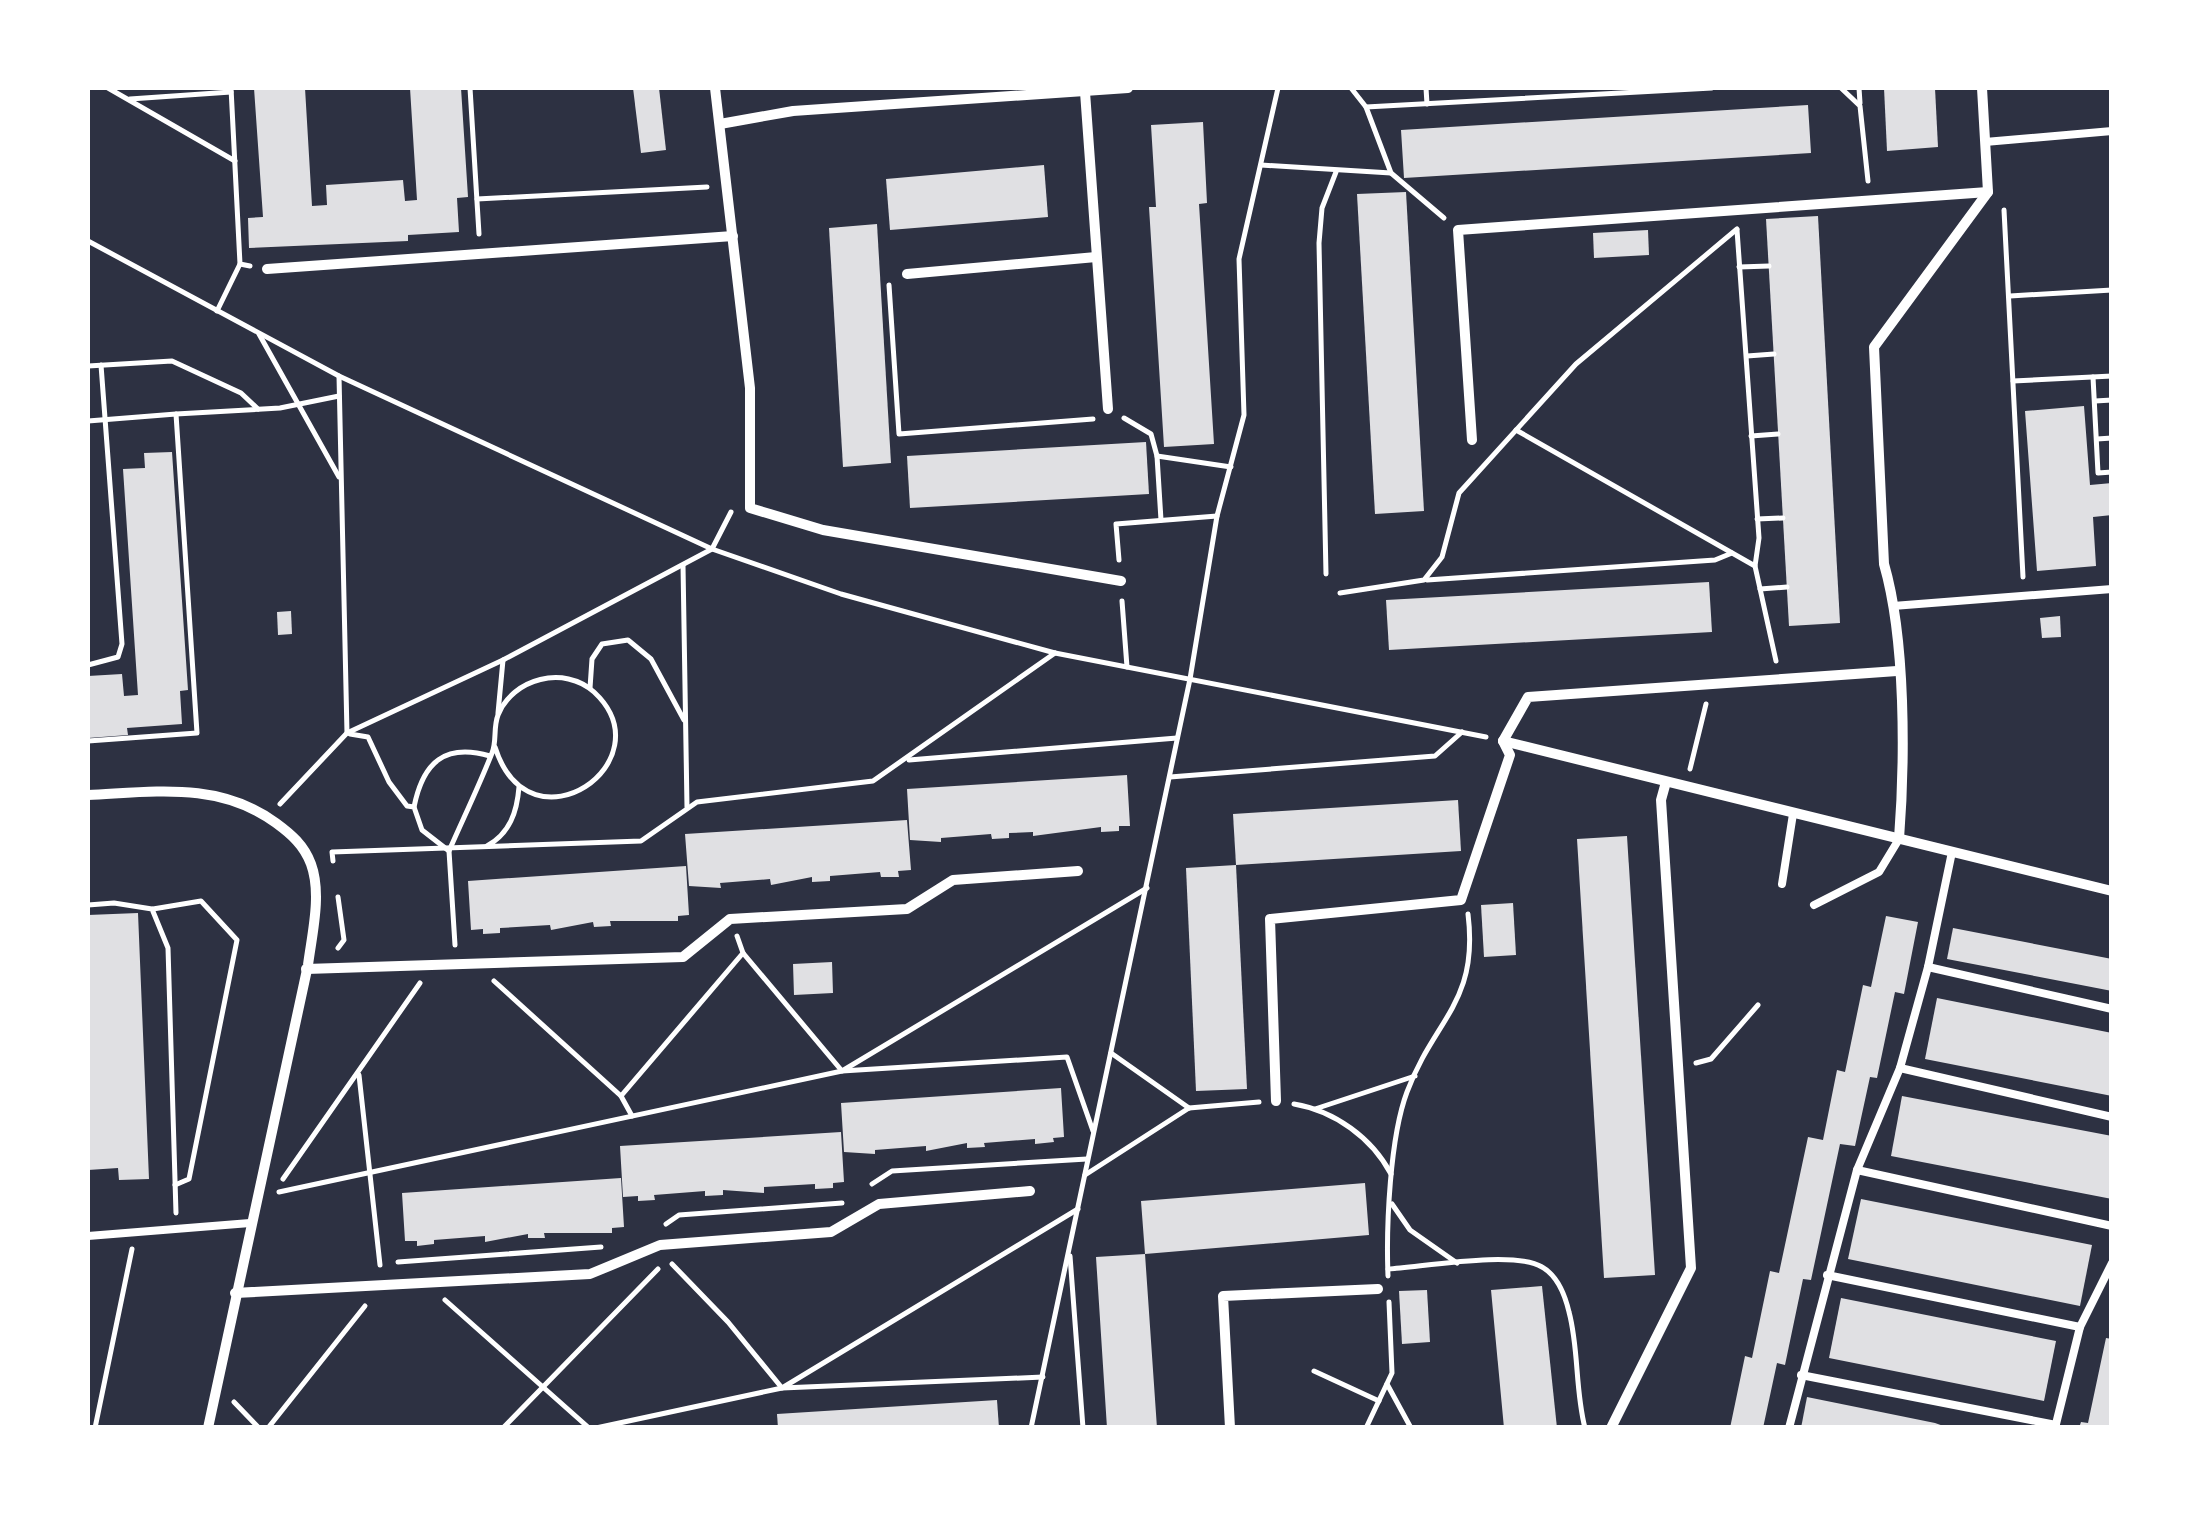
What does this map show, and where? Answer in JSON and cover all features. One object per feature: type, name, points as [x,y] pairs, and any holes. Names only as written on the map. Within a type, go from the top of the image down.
[{"type":"street","points":[[716,88],[750,388],[750,508],[823,530],[1121,581]]},
{"type":"street","points":[[720,124],[794,111],[1128,88]]},
{"type":"street","points":[[1899,840],[1902,786],[1897,671],[1893,606],[1884,564],[1874,347],[1988,192],[1982,88]]},
{"type":"street","points":[[1086,92],[1108,409]]},
{"type":"street","points":[[1472,440],[1458,230],[1988,192]]},
{"type":"street","points":[[267,269],[480,257],[733,236]]},
{"type":"street","points":[[908,274],[1096,257]]},
{"type":"street","points":[[1503,741],[1528,697],[1897,671]]},
{"type":"street","points":[[1503,741],[2112,891]]},
{"type":"street","points":[[1276,1101],[1270,919],[1462,900],[1510,755],[1503,741]]},
{"type":"street","points":[[1611,1428],[1691,1268],[1662,800],[1666,782]]},
{"type":"street","points":[[88,795],[216,794],[269,818],[300,844],[312,866],[314,910],[306,969],[208,1428]]},
{"type":"street","points":[[306,969],[683,957],[730,920],[908,909],[952,880],[1078,871]]},
{"type":"street","points":[[235,1293],[590,1274],[660,1245],[831,1232],[879,1204],[1030,1191]]},
{"type":"street","points":[[1230,1428],[1223,1296],[1378,1289]]},
{"type":"lane","points":[[1985,142],[2112,130]]},
{"type":"lane","points":[[1893,606],[2112,589]]},
{"type":"lane","points":[[1782,884],[1793,814]]},
{"type":"lane","points":[[1814,905],[1879,872],[1899,840]]},
{"type":"lane","points":[[1789,1428],[1857,1170],[1900,1068],[1928,967],[1952,852]]},
{"type":"lane","points":[[1928,967],[2112,1009]]},
{"type":"lane","points":[[1900,1068],[2112,1118]]},
{"type":"lane","points":[[1857,1170],[2112,1226]]},
{"type":"lane","points":[[88,1236],[250,1224]]},
{"type":"lane","points":[[1800,1375],[2056,1426],[2080,1328],[2112,1263]]},
{"type":"lane","points":[[1827,1276],[2080,1328]]},
{"type":"path","points":[[108,88],[235,161]]},
{"type":"path","points":[[470,88],[480,257]]},
{"type":"path","points":[[1031,1428],[1178,738],[1217,516],[1244,414],[1239,259],[1278,88]]},
{"type":"path","points":[[1351,88],[1366,107],[1391,173],[1458,230]]},
{"type":"path","points":[[1426,88],[1427,104]]},
{"type":"path","points":[[1366,107],[1712,88]]},
{"type":"path","points":[[1841,88],[1860,106]]},
{"type":"path","points":[[1859,88],[1870,200]]},
{"type":"path","points":[[128,99],[231,90],[240,264],[217,311]]},
{"type":"path","points":[[1261,165],[1391,173]]},
{"type":"path","points":[[1326,574],[1319,243],[1322,208],[1336,172]]},
{"type":"path","points":[[477,199],[725,186]]},
{"type":"path","points":[[1424,580],[1442,558],[1459,492],[1576,364],[1762,207]]},
{"type":"path","points":[[2004,210],[2024,594]]},
{"type":"path","points":[[1736,229],[1757,519],[1755,566],[1780,679]]},
{"type":"path","points":[[240,264],[267,269]]},
{"type":"path","points":[[1739,267],[1769,266]]},
{"type":"path","points":[[908,274],[888,276],[899,434],[1121,416]]},
{"type":"path","points":[[2009,296],[2112,290]]},
{"type":"path","points":[[258,334],[341,480]]},
{"type":"path","points":[[1746,356],[1774,354]]},
{"type":"path","points":[[88,366],[172,361],[241,393],[258,410]]},
{"type":"path","points":[[88,665],[118,657],[122,644],[101,365]]},
{"type":"path","points":[[339,376],[348,733]]},
{"type":"path","points":[[2013,381],[2112,376]]},
{"type":"path","points":[[2093,378],[2098,473],[2112,472]]},
{"type":"path","points":[[88,421],[258,410],[339,396]]},
{"type":"path","points":[[2094,400],[2112,400]]},
{"type":"path","points":[[1108,409],[1151,434],[1158,456],[1161,520]]},
{"type":"path","points":[[88,741],[197,733],[176,414]]},
{"type":"path","points":[[1516,430],[1755,566]]},
{"type":"path","points":[[1751,436],[1778,434]]},
{"type":"path","points":[[2096,439],[2112,438]]},
{"type":"path","points":[[1158,456],[1231,467]]},
{"type":"path","points":[[269,818],[348,733],[503,660],[712,550],[730,512],[750,508]]},
{"type":"path","points":[[1127,667],[1116,524],[1217,516]]},
{"type":"path","points":[[1757,519],[1783,518]]},
{"type":"path","points":[[1340,592],[1424,580],[1715,560],[1732,553]]},
{"type":"path","points":[[683,565],[688,809]]},
{"type":"path","points":[[1760,589],[1786,587]]},
{"type":"path","points":[[590,688],[592,659],[602,644],[628,640],[651,660],[686,722]]},
{"type":"path","points":[[332,852],[449,852],[641,841],[697,802],[873,782],[1055,653]]},
{"type":"path","points":[[456,962],[449,852],[494,747],[503,660]]},
{"type":"path","points":[[494,747],[508,776],[520,787],[555,798],[590,786],[604,772],[615,737],[603,702],[590,688],[560,677],[529,682],[505,702],[498,716]]},
{"type":"path","points":[[1690,769],[1710,684]]},
{"type":"path","points":[[1170,777],[1435,756],[1462,732]]},
{"type":"path","points":[[348,733],[368,737],[390,782],[407,806],[414,807]]},
{"type":"path","points":[[906,760],[1178,738]]},
{"type":"path","points":[[449,852],[422,830],[414,807],[418,788],[433,763],[468,749],[490,756]]},
{"type":"path","points":[[483,848],[509,827],[518,808],[520,787]]},
{"type":"path","points":[[842,1071],[1147,888]]},
{"type":"path","points":[[1366,1428],[1392,1373],[1390,1202],[1406,1094],[1462,995],[1470,970],[1464,889]]},
{"type":"path","points":[[88,905],[114,903],[152,910],[201,900],[238,940],[189,1179],[175,1185]]},
{"type":"path","points":[[152,910],[168,948],[176,1229]]},
{"type":"path","points":[[730,920],[743,953],[842,1071]]},
{"type":"path","points":[[622,1096],[743,953]]},
{"type":"path","points":[[473,962],[622,1096],[632,1116]]},
{"type":"path","points":[[279,1184],[359,1075],[433,964]]},
{"type":"path","points":[[1678,1067],[1712,1059],[1758,1005]]},
{"type":"path","points":[[1111,1054],[1189,1108]]},
{"type":"path","points":[[276,1193],[842,1071],[1067,1058],[1093,1133]]},
{"type":"path","points":[[268,1428],[382,1285],[359,1075]]},
{"type":"path","points":[[1316,1110],[1415,1076]]},
{"type":"path","points":[[1084,1175],[1189,1108],[1276,1101],[1316,1110],[1371,1143],[1392,1177]]},
{"type":"path","points":[[861,1192],[892,1171],[1088,1159]]},
{"type":"path","points":[[664,1225],[679,1215],[846,1202]]},
{"type":"path","points":[[1390,1202],[1420,1239],[1460,1264]]},
{"type":"path","points":[[782,1388],[1078,1209]]},
{"type":"path","points":[[95,1428],[136,1232]]},
{"type":"path","points":[[380,1263],[615,1246]]},
{"type":"path","points":[[1069,1250],[1083,1428]]},
{"type":"path","points":[[503,1428],[667,1260],[728,1322],[782,1388]]},
{"type":"path","points":[[1388,1269],[1533,1262],[1558,1280],[1570,1314],[1575,1390],[1584,1428]]},
{"type":"path","points":[[426,1301],[446,1300],[593,1428],[782,1388],[1043,1378]]},
{"type":"path","points":[[1314,1371],[1379,1402]]},
{"type":"path","points":[[1387,1384],[1411,1428]]},
{"type":"path","points":[[234,1402],[259,1428]]},
{"type":"building","points":[[254,88],[305,88],[312,206],[327,205],[326,185],[403,180],[405,201],[417,200],[410,88],[461,88],[468,197],[457,198],[459,232],[408,235],[408,241],[249,248],[248,218],[263,217]]},
{"type":"building","points":[[633,88],[659,88],[666,150],[641,153]]},
{"type":"building","points":[[1884,88],[1935,88],[1938,147],[1887,151]]},
{"type":"building","points":[[1808,105],[1811,153],[1404,178],[1401,130]]},
{"type":"building","points":[[1203,122],[1207,203],[1199,204],[1214,444],[1164,447],[1149,207],[1156,207],[1151,125]]},
{"type":"building","points":[[1044,165],[1048,217],[890,230],[886,179]]},
{"type":"building","points":[[1406,192],[1424,511],[1375,514],[1357,194]]},
{"type":"building","points":[[1818,216],[1840,623],[1789,626],[1766,219]]},
{"type":"building","points":[[877,224],[891,463],[843,467],[829,228]]},
{"type":"building","points":[[1648,230],[1649,255],[1594,258],[1593,233]]},
{"type":"building","points":[[2084,406],[2090,485],[2112,483],[2112,515],[2093,517],[2096,566],[2037,571],[2025,411]]},
{"type":"building","points":[[1146,442],[1149,494],[910,508],[907,456]]},
{"type":"building","points":[[172,452],[188,690],[180,691],[182,724],[127,728],[128,735],[88,738],[88,676],[122,674],[124,696],[138,695],[123,469],[145,468],[144,453]]},
{"type":"building","points":[[1709,582],[1712,632],[1389,650],[1386,600]]},
{"type":"building","points":[[291,611],[292,634],[278,635],[277,612]]},
{"type":"building","points":[[2060,616],[2061,637],[2042,638],[2040,618]]},
{"type":"building","points":[[1127,775],[1130,826],[1119,826],[1119,831],[1101,832],[1101,827],[1033,836],[1033,832],[1009,833],[1009,838],[992,839],[991,834],[941,838],[941,842],[910,840],[907,789]]},
{"type":"building","points":[[1458,800],[1461,851],[1236,865],[1233,814]]},
{"type":"building","points":[[907,820],[911,870],[898,871],[899,877],[881,877],[880,872],[830,876],[830,881],[812,882],[812,877],[771,885],[770,879],[720,883],[721,888],[689,886],[685,834]]},
{"type":"building","points":[[1627,836],[1655,1275],[1604,1278],[1577,839]]},
{"type":"building","points":[[1236,865],[1247,1089],[1196,1091],[1186,868]]},
{"type":"building","points":[[686,866],[689,915],[678,916],[678,921],[610,921],[611,926],[594,927],[593,922],[551,930],[550,925],[500,928],[500,933],[483,934],[483,929],[471,930],[468,881]]},
{"type":"building","points":[[1513,903],[1516,955],[1484,957],[1481,905]]},
{"type":"building","points":[[138,913],[149,1179],[119,1180],[118,1168],[88,1170],[88,915]]},
{"type":"building","points":[[1886,916],[1918,922],[1904,994],[1895,992],[1877,1078],[1870,1077],[1855,1146],[1840,1144],[1811,1280],[1803,1279],[1785,1365],[1777,1363],[1763,1428],[1730,1428],[1745,1356],[1752,1358],[1770,1271],[1779,1273],[1808,1137],[1823,1140],[1837,1070],[1845,1072],[1863,985],[1871,987]]},
{"type":"building","points":[[1953,928],[2112,959],[2112,991],[1947,959]]},
{"type":"building","points":[[832,962],[833,993],[794,995],[793,964]]},
{"type":"building","points":[[1937,998],[2112,1033],[2112,1096],[1925,1059]]},
{"type":"building","points":[[1061,1088],[1064,1137],[1053,1138],[1054,1142],[1035,1144],[1035,1139],[984,1143],[985,1147],[967,1148],[967,1143],[926,1151],[926,1146],[875,1150],[875,1154],[844,1152],[841,1103]]},
{"type":"building","points":[[1902,1096],[2112,1136],[2112,1199],[1891,1156]]},
{"type":"building","points":[[841,1132],[844,1182],[833,1183],[833,1188],[815,1189],[815,1184],[764,1187],[764,1193],[723,1190],[723,1195],[705,1196],[705,1191],[654,1195],[655,1200],[638,1201],[638,1196],[623,1197],[620,1146]]},
{"type":"building","points":[[621,1178],[624,1227],[612,1228],[612,1233],[544,1233],[545,1238],[528,1238],[528,1234],[485,1242],[485,1236],[434,1240],[434,1244],[417,1246],[417,1241],[405,1241],[402,1193]]},
{"type":"building","points":[[1365,1183],[1369,1235],[1145,1254],[1141,1201]]},
{"type":"building","points":[[1861,1199],[2092,1245],[2080,1306],[1848,1259]]},
{"type":"building","points":[[1145,1254],[1157,1428],[1107,1428],[1096,1257]]},
{"type":"building","points":[[1542,1286],[1557,1428],[1504,1428],[1491,1290]]},
{"type":"building","points":[[1427,1290],[1430,1342],[1402,1344],[1399,1291]]},
{"type":"building","points":[[1841,1298],[2056,1341],[2044,1401],[1829,1358]]},
{"type":"building","points":[[2106,1338],[2112,1339],[2112,1428],[2079,1428],[2081,1422],[2088,1423]]},
{"type":"building","points":[[1807,1397],[1935,1423],[1949,1428],[1801,1428]]},
{"type":"building","points":[[997,1400],[999,1428],[778,1428],[777,1414]]}]
